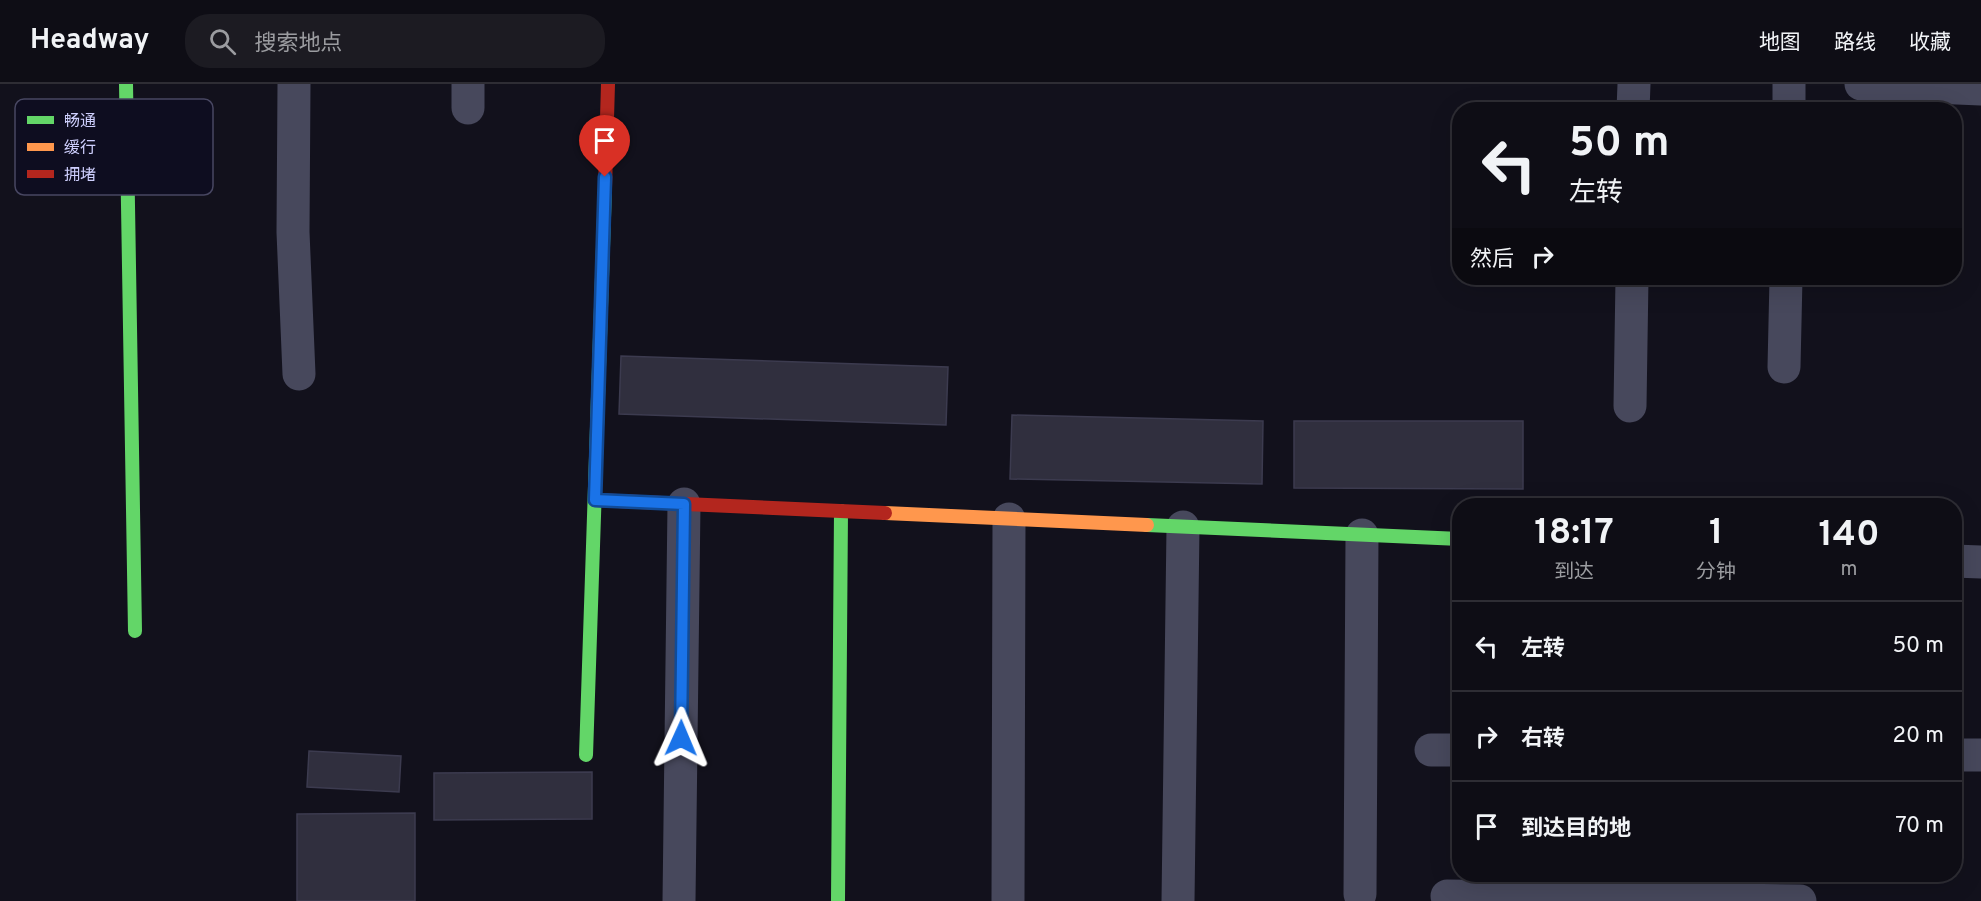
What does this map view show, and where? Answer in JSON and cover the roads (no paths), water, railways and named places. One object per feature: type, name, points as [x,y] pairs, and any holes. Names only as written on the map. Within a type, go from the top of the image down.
[{"type":"street","points":[[126,84],[126,99]]},
{"type":"street","points":[[294,84],[293,232],[299,374]]},
{"type":"street","points":[[586,755],[608,84]]},
{"type":"street","points":[[1633,102],[1634,84]]},
{"type":"street","points":[[1789,84],[1789,102]]},
{"type":"street","points":[[1862,84],[1981,89]]},
{"type":"street","points":[[128,195],[135,631]]},
{"type":"street","points":[[1630,406],[1632,285]]},
{"type":"street","points":[[1784,367],[1786,285]]},
{"type":"street","points":[[595,500],[1452,539]]},
{"type":"street","points":[[679,901],[684,504]]},
{"type":"street","points":[[838,901],[841,511]]},
{"type":"street","points":[[1008,901],[1009,519]]},
{"type":"street","points":[[1178,901],[1183,527]]},
{"type":"street","points":[[1360,894],[1362,535]]},
{"type":"street","points":[[1962,561],[1981,562]]},
{"type":"street","points":[[1962,754],[1981,755]]},
{"type":"street","points":[[1808,882],[1808,901]]},
{"type":"street","points":[[1447,896],[1800,901]]}]
